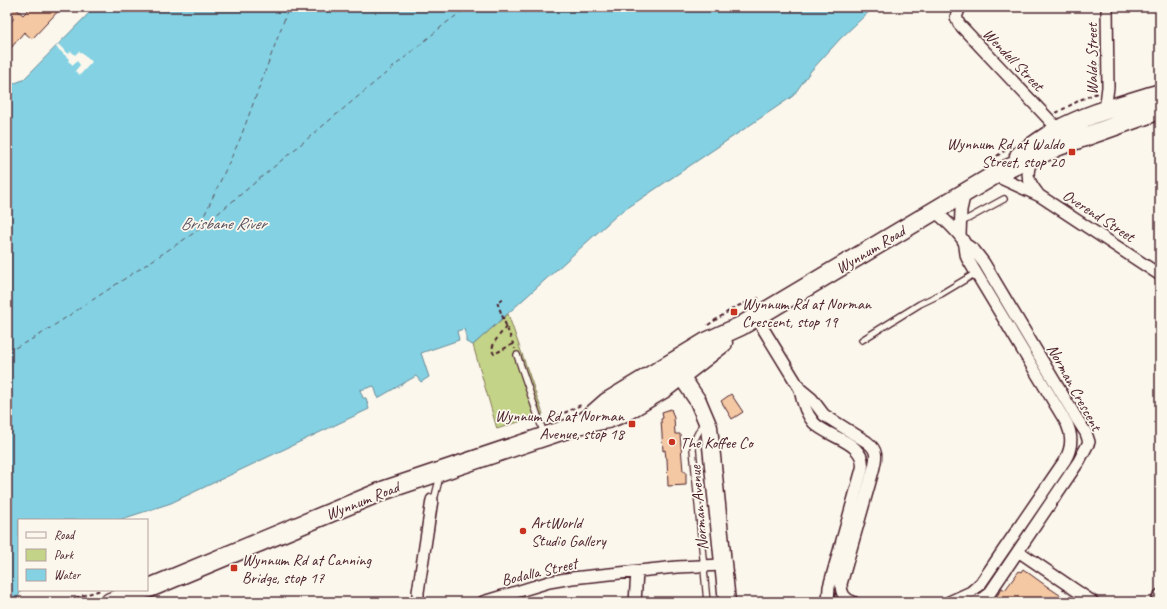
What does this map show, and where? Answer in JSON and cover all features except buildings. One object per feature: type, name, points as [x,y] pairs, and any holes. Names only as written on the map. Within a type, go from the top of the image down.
[{"type":"main road","name":"Wynnum Road","points":[[996,174],[1039,141],[1058,129],[1105,111],[1160,93]]},
{"type":"main road","points":[[1141,99],[1160,100]]},
{"type":"main road","name":"Wynnum Road","points":[[148,588],[385,490],[582,424],[607,402],[677,370],[723,343],[749,322],[996,174],[1036,156],[1160,110]]},
{"type":"main road","points":[[1058,129],[1071,136],[1088,136]]},
{"type":"main road","points":[[110,602],[140,591]]},
{"type":"street","name":"Wendell Street","points":[[960,7],[956,17],[959,24],[1058,129]]},
{"type":"street","name":"Waldo Street","points":[[1105,111],[1108,87],[1107,7]]},
{"type":"street","name":"Overend Street","points":[[1036,156],[1030,166],[1028,179],[1029,183],[1040,196]]},
{"type":"street","name":"Overend Street","points":[[996,174],[1040,196],[1160,275]]},
{"type":"street","name":"Norman Crescent","points":[[949,602],[971,592],[982,583],[1065,460],[1070,450],[1071,443],[1071,433],[1067,424],[966,255],[960,223],[965,192]]},
{"type":"street","name":"Norman Crescent","points":[[933,211],[940,214],[962,240],[974,250],[984,263],[1077,419],[1088,441],[1088,444],[1079,461],[989,594],[976,602]]},
{"type":"street","points":[[749,322],[800,389],[812,399],[824,415],[867,442],[873,447],[875,452],[876,459],[873,471],[841,584],[844,597],[853,602]]},
{"type":"street","name":"Norman Avenue","points":[[677,370],[698,401],[706,418],[712,451],[727,602]]},
{"type":"street","points":[[800,389],[803,404],[813,422],[856,449],[860,454],[862,463],[862,469],[829,587],[828,602]]},
{"type":"street","points":[[418,602],[418,592],[432,500]]},
{"type":"street","points":[[1018,551],[1093,602]]},
{"type":"street","name":"Bodalla Street","points":[[483,602],[561,580],[723,565]]},
{"type":"street","points":[[635,602],[637,572]]},
{"type":"street","points":[[1156,602],[1160,595]]},
{"type":"lane","points":[[960,223],[1004,199]]},
{"type":"lane","points":[[862,340],[920,304],[941,294],[976,273]]},
{"type":"lane","points":[[517,355],[545,437]]},
{"type":"lane","name":"Norman Avenue","points":[[706,418],[694,441],[693,449],[707,602]]},
{"type":"lane","points":[[432,500],[435,496],[442,470]]},
{"type":"path","points":[[503,299],[497,302],[517,355]]},
{"type":"path","points":[[506,327],[493,345],[492,352],[494,354],[497,353],[513,344]]},
{"type":"path","points":[[62,602],[98,591]]},
{"type":"path","points":[[30,602],[38,600],[42,602]]},
{"type":"green space","points":[[508,314],[543,414],[497,429],[473,345]]},
{"type":"water","name":"Brisbane River","points":[[95,7],[874,7],[840,39],[810,72],[793,96],[617,215],[473,345],[466,342],[464,329],[457,331],[459,340],[421,353],[429,377],[421,382],[416,376],[378,398],[374,386],[360,390],[363,398],[366,398],[369,409],[171,503],[122,519],[18,519],[18,591],[21,591],[16,602],[7,602],[7,86],[23,80]]},
{"type":"pier","points":[[58,44],[68,54],[71,51],[75,55],[79,51],[92,62],[80,75],[75,71],[80,65],[77,61],[73,65],[68,61],[69,59],[56,47]]},
{"type":"ferry route","points":[[197,231],[240,139],[289,7]]},
{"type":"ferry route","points":[[7,352],[38,336],[197,231],[446,23],[468,7]]},
{"type":"place","name":"Wynnum Rd at Waldo Street, stop 20","points":[[1072,152]]},
{"type":"place","name":"Wynnum Rd at Norman Crescent, stop 19","points":[[734,312]]},
{"type":"place","name":"Wynnum Rd at Norman Avenue, stop 18","points":[[632,424]]},
{"type":"place","name":"The Koffee Co","points":[[672,442]]},
{"type":"place","name":"ArtWorld Studio Gallery","points":[[523,531]]},
{"type":"place","name":"Wynnum Rd at Canning Bridge, stop 17","points":[[234,568]]}]
